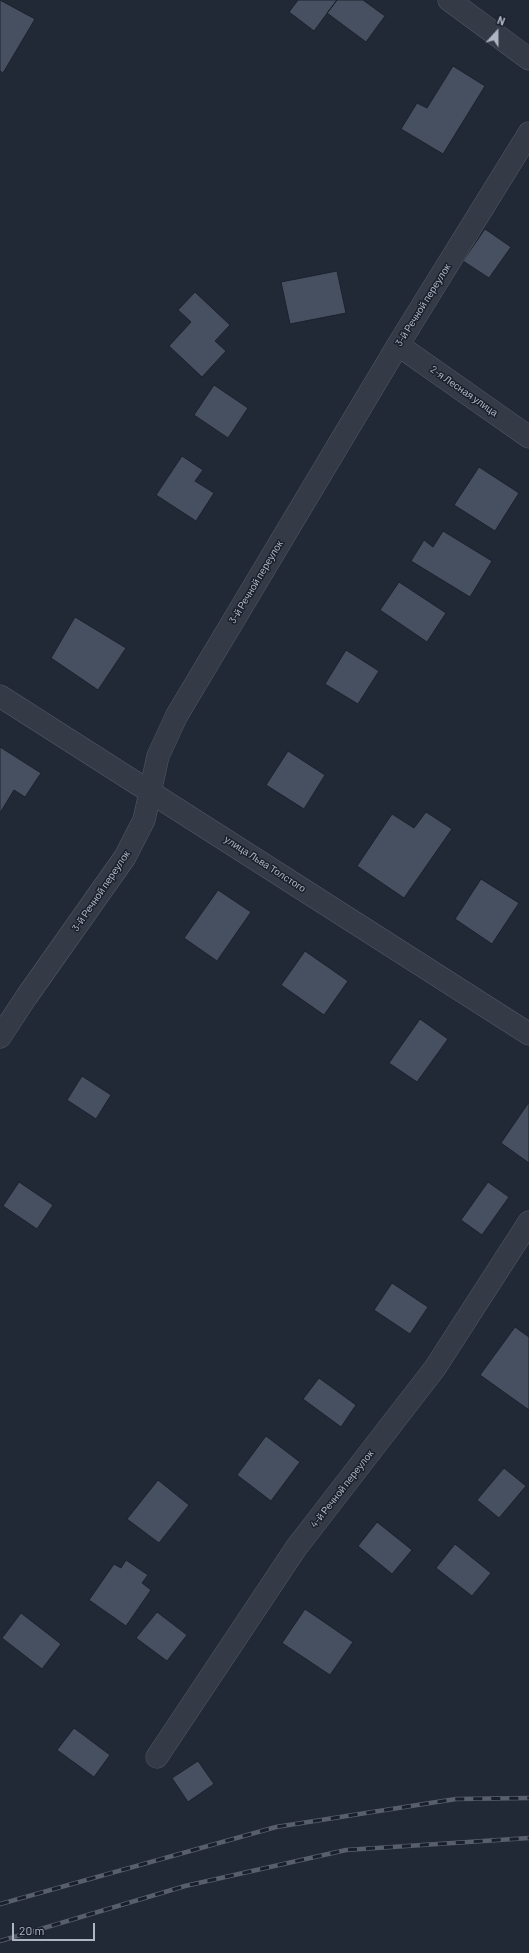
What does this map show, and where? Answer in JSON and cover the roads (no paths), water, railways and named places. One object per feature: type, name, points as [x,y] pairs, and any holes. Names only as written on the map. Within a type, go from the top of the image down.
[{"type":"street","points":[[449,0],[529,59]]},
{"type":"street","name":"3-й Речной переулок","points":[[0,1037],[27,996],[125,857],[144,820],[158,756],[177,715],[398,345],[529,134]]},
{"type":"street","name":"2-я Лесная улица","points":[[398,345],[529,437]]},
{"type":"street","name":"улица Льва Толстого","points":[[0,696],[529,1034]]},
{"type":"street","name":"4-й Речной переулок","points":[[157,1757],[296,1548],[435,1368],[529,1222]]},
{"type":"railway","points":[[0,1904],[276,1827],[456,1799],[529,1798]]},
{"type":"railway","points":[[0,1941],[185,1886],[346,1850],[529,1838]]}]
